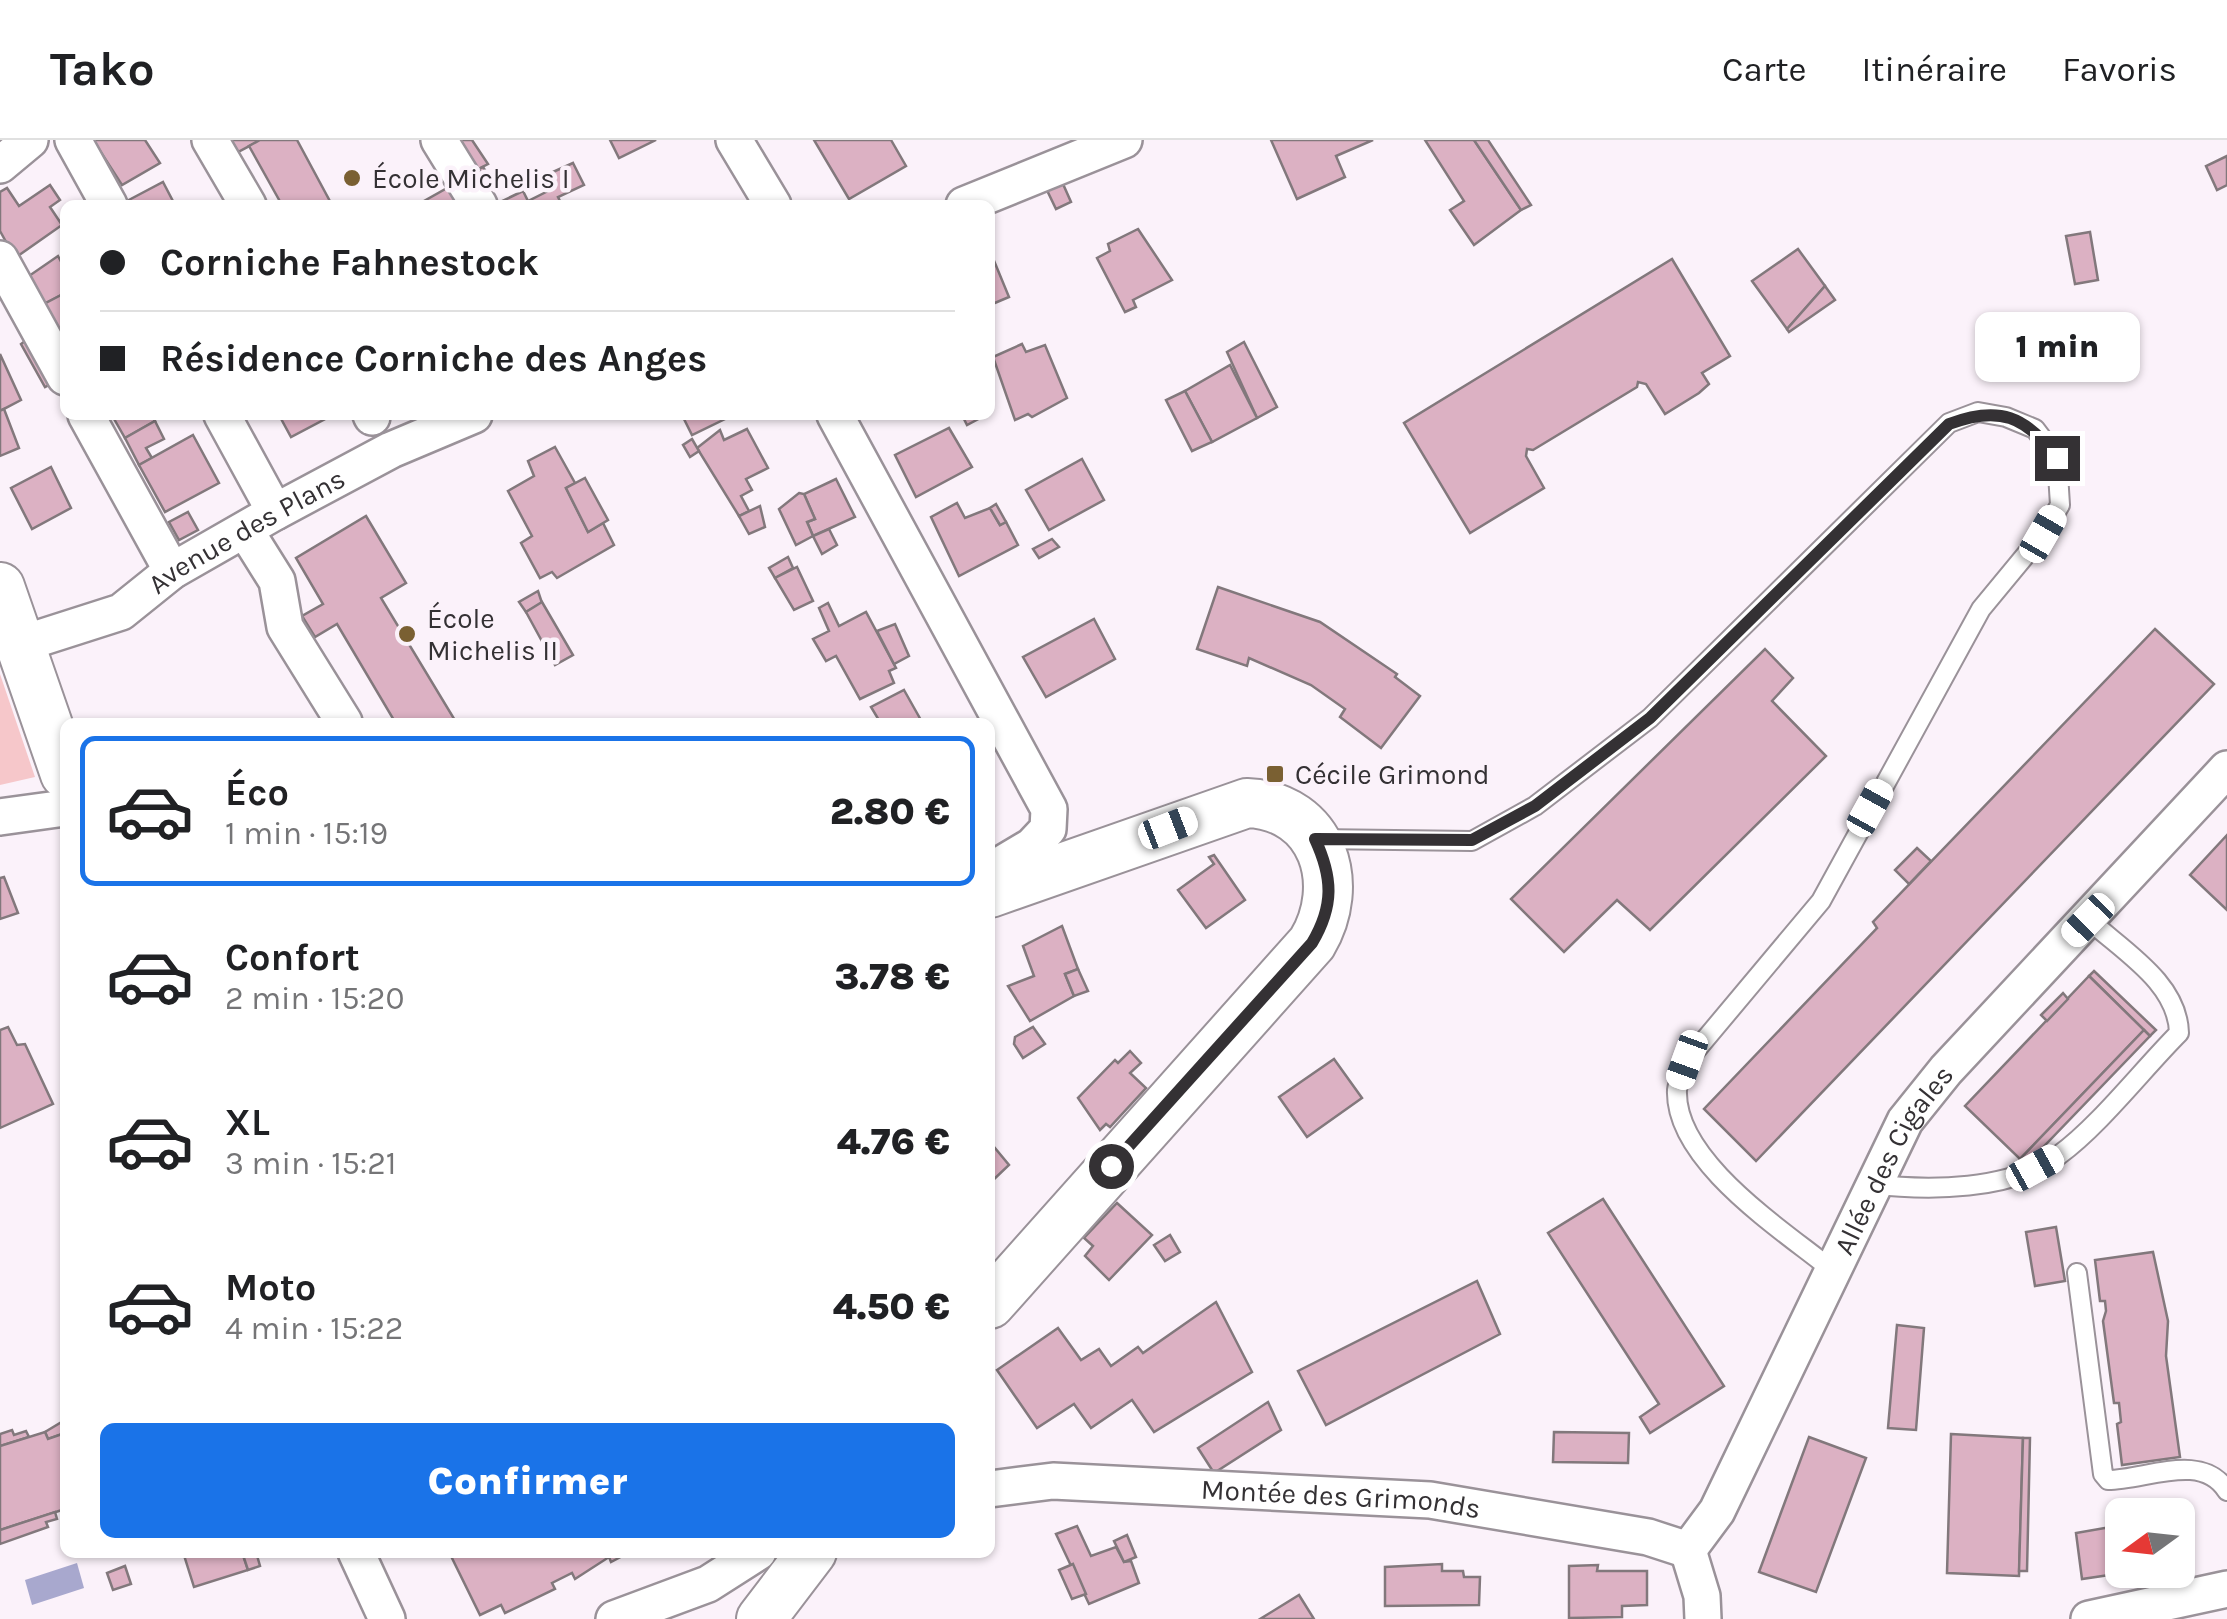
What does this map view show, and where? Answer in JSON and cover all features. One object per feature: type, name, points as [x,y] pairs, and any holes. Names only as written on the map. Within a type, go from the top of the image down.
[{"type":"main road","points":[[0,587],[60,759]]},
{"type":"main road","points":[[995,890],[1239,804],[1271,807],[1294,818],[1315,839],[1330,878],[1324,922],[1312,943],[995,1298]]},
{"type":"main road","points":[[761,1619],[807,1558]]},
{"type":"street","points":[[0,165],[30,140]]},
{"type":"street","points":[[74,140],[105,200]]},
{"type":"street","points":[[210,140],[245,200]]},
{"type":"street","points":[[439,140],[476,200]]},
{"type":"street","points":[[734,140],[770,200]]},
{"type":"street","points":[[976,200],[1124,140]]},
{"type":"street","points":[[0,259],[60,367]]},
{"type":"street","points":[[89,420],[172,572]]},
{"type":"street","points":[[224,420],[278,581],[285,627],[342,718]]},
{"type":"street","name":"Avenue des Plans","points":[[21,644],[121,612],[172,572],[260,521],[391,450],[462,420]]},
{"type":"street","points":[[839,420],[1048,809],[1048,829],[1032,846],[995,868]]},
{"type":"street","name":"Allée des Cigales","points":[[1688,1550],[1718,1512],[1871,1184],[1905,1121],[1946,1070],[2226,771]]},
{"type":"street","points":[[0,817],[60,809]]},
{"type":"street","name":"Montée des Grimonds","points":[[995,1488],[1053,1481],[1430,1500],[1648,1538],[1688,1550]]},
{"type":"street","points":[[1688,1550],[1702,1596],[1703,1619]]},
{"type":"street","points":[[359,1558],[387,1619]]},
{"type":"street","points":[[614,1619],[708,1584],[749,1558]]},
{"type":"street","points":[[2089,1619],[2227,1589]]},
{"type":"lane","points":[[1315,839],[1472,840],[1535,806],[1650,718],[1949,424],[1978,412],[2006,416],[2035,429],[2057,458],[2060,505],[2043,534],[1981,609],[1821,901],[1687,1060],[1677,1088],[1681,1119],[1702,1156],[1832,1270]]},
{"type":"lane","points":[[1871,1184],[1915,1190],[1992,1180],[2035,1168],[2060,1154],[2179,1033],[2178,1013],[2168,992],[2088,920]]},
{"type":"lane","points":[[2077,1274],[2103,1474],[2108,1480],[2131,1480],[2198,1470],[2218,1478],[2227,1491]]},
{"type":"shaded area","points":[[0,674],[35,777],[0,785]]},
{"type":"water","points":[[77,1563],[84,1588],[32,1605],[25,1580]]},
{"type":"building","points":[[93,140],[145,140],[160,163],[122,185]]},
{"type":"building","points":[[231,140],[256,140],[257,142],[238,152]]},
{"type":"building","points":[[260,140],[297,140],[329,200],[279,200],[249,146]]},
{"type":"building","points":[[447,140],[472,140],[488,164],[468,174]]},
{"type":"building","points":[[610,140],[656,140],[619,158]]},
{"type":"building","points":[[814,140],[891,140],[906,166],[849,199]]},
{"type":"building","points":[[1271,140],[1373,140],[1336,156],[1345,177],[1297,199]]},
{"type":"building","points":[[1425,140],[1474,140],[1521,210],[1474,245],[1450,210],[1464,201]]},
{"type":"building","points":[[1474,140],[1488,140],[1531,205],[1521,210]]},
{"type":"building","points":[[2227,156],[2227,185],[2217,190],[2206,166]]},
{"type":"building","points":[[573,163],[584,185],[558,197],[560,200],[530,200],[550,190],[544,176]]},
{"type":"building","points":[[483,167],[496,188],[482,196],[468,174]]},
{"type":"building","points":[[1059,175],[1071,202],[1056,209],[1043,182]]},
{"type":"building","points":[[163,182],[172,200],[129,200]]},
{"type":"building","points":[[50,185],[60,200],[50,207],[60,226],[15,258],[0,231],[0,192],[7,188],[19,206]]},
{"type":"building","points":[[449,187],[456,200],[426,200]]},
{"type":"building","points":[[523,191],[528,200],[504,200]]},
{"type":"building","points":[[1138,229],[1172,280],[1133,300],[1136,307],[1125,312],[1097,258],[1110,251],[1108,244]]},
{"type":"building","points":[[2090,232],[2098,280],[2075,284],[2066,236]]},
{"type":"building","points":[[1798,249],[1825,286],[1787,329],[1752,281]]},
{"type":"building","points":[[58,256],[60,296],[42,305],[26,278]]},
{"type":"building","points":[[1672,259],[1730,356],[1702,373],[1709,384],[1699,393],[1665,414],[1646,384],[1638,382],[1637,387],[1533,450],[1527,449],[1526,456],[1544,488],[1470,533],[1404,423]]},
{"type":"building","points":[[995,263],[1009,297],[995,303]]},
{"type":"building","points":[[1825,286],[1835,300],[1789,332],[1787,329]]},
{"type":"building","points":[[60,296],[60,333],[42,305]]},
{"type":"building","points":[[29,338],[53,383],[45,387],[21,344]]},
{"type":"building","points":[[1244,342],[1277,407],[1257,418],[1227,352]]},
{"type":"building","points":[[1022,344],[1026,352],[1045,345],[1067,398],[1032,417],[1028,414],[1015,420],[995,356]]},
{"type":"building","points":[[0,354],[21,400],[0,411]]},
{"type":"building","points":[[1230,365],[1257,418],[1212,442],[1185,391]]},
{"type":"building","points":[[1185,391],[1212,442],[1192,451],[1166,400]]},
{"type":"building","points":[[4,409],[19,448],[0,456],[0,411]]},
{"type":"building","points":[[115,420],[155,421],[125,438]]},
{"type":"building","points":[[282,420],[323,420],[291,437]]},
{"type":"building","points":[[684,420],[723,420],[692,435]]},
{"type":"building","points":[[155,421],[164,439],[146,448],[152,458],[139,465],[125,438]]},
{"type":"building","points":[[949,428],[972,467],[916,497],[895,455]]},
{"type":"building","points":[[747,429],[768,468],[746,479],[752,490],[741,496],[749,511],[739,516],[697,448],[720,430],[724,440]]},
{"type":"building","points":[[193,435],[219,483],[165,512],[139,465]]},
{"type":"building","points":[[692,439],[699,451],[690,457],[683,445]]},
{"type":"building","points":[[555,447],[575,483],[566,488],[588,532],[603,523],[614,545],[557,578],[552,572],[540,578],[521,543],[532,536],[508,491],[534,476],[528,461]]},
{"type":"building","points":[[1082,459],[1104,500],[1049,530],[1026,490]]},
{"type":"building","points":[[51,467],[71,508],[32,529],[11,488]]},
{"type":"building","points":[[585,478],[608,520],[588,532],[566,488]]},
{"type":"building","points":[[836,479],[855,517],[813,536],[807,522],[815,519],[804,494]]},
{"type":"building","points":[[799,493],[804,494],[815,519],[807,522],[813,536],[796,545],[779,509]]},
{"type":"building","points":[[957,503],[965,518],[990,508],[1000,525],[1006,522],[1018,545],[959,576],[931,517]]},
{"type":"building","points":[[996,504],[1006,522],[1000,525],[990,508]]},
{"type":"building","points":[[760,506],[765,527],[749,534],[739,516]]},
{"type":"building","points":[[188,512],[198,530],[179,540],[169,522]]},
{"type":"building","points":[[366,516],[406,583],[381,598],[454,718],[393,718],[337,624],[315,637],[302,616],[323,604],[296,558]]},
{"type":"building","points":[[829,529],[837,545],[822,554],[813,536]]},
{"type":"building","points":[[1052,539],[1059,547],[1039,558],[1033,549]]},
{"type":"building","points":[[788,557],[793,568],[775,578],[769,568]]},
{"type":"building","points":[[797,567],[813,601],[794,610],[775,578]]},
{"type":"building","points":[[1218,587],[1320,622],[1397,674],[1395,677],[1420,696],[1381,748],[1340,717],[1345,709],[1311,685],[1249,658],[1247,666],[1197,649]]},
{"type":"building","points":[[538,591],[542,603],[526,612],[519,602]]},
{"type":"building","points":[[542,602],[573,655],[555,665],[526,612]]},
{"type":"building","points":[[828,603],[839,626],[866,612],[896,668],[889,671],[894,683],[860,699],[836,656],[826,661],[813,639],[829,631],[819,608]]},
{"type":"building","points":[[1094,619],[1115,659],[1046,697],[1023,657]]},
{"type":"building","points":[[895,624],[909,656],[894,664],[877,631]]},
{"type":"building","points":[[2155,629],[2214,684],[1756,1161],[1704,1109],[1877,928],[1873,922]]},
{"type":"building","points":[[1765,649],[1793,678],[1772,701],[1826,756],[1650,930],[1617,900],[1564,952],[1511,899]]},
{"type":"building","points":[[904,690],[920,718],[878,718],[871,707]]},
{"type":"building","points":[[2227,835],[2227,910],[2190,875]]},
{"type":"building","points":[[1917,848],[1931,861],[1909,884],[1895,870]]},
{"type":"building","points":[[1214,855],[1245,900],[1206,928],[1178,890],[1214,864],[1209,857]]},
{"type":"building","points":[[4,877],[18,913],[0,919],[0,878]]},
{"type":"building","points":[[1062,926],[1078,969],[1065,974],[1074,996],[1030,1021],[1008,986],[1034,976],[1023,946]]},
{"type":"building","points":[[1078,969],[1088,991],[1074,996],[1065,974]]},
{"type":"building","points":[[2094,971],[2156,1030],[2150,1036],[2089,976]]},
{"type":"building","points":[[2089,976],[2144,1030],[2020,1159],[1965,1106]]},
{"type":"building","points":[[2063,993],[2068,999],[2047,1021],[2041,1015]]},
{"type":"building","points":[[8,1027],[17,1045],[25,1044],[53,1104],[0,1128],[0,1030]]},
{"type":"building","points":[[1033,1027],[1045,1044],[1023,1058],[1014,1044],[1015,1037]]},
{"type":"building","points":[[2144,1030],[2150,1036],[2026,1165],[2020,1159]]},
{"type":"building","points":[[1130,1051],[1141,1063],[1130,1073],[1146,1088],[1110,1127],[1106,1124],[1100,1130],[1078,1098],[1115,1060],[1118,1063]]},
{"type":"building","points":[[1334,1059],[1362,1098],[1307,1137],[1279,1097]]},
{"type":"building","points":[[995,1148],[1009,1165],[995,1178]]},
{"type":"building","points":[[1603,1199],[1724,1386],[1650,1433],[1640,1417],[1659,1404],[1548,1233]]},
{"type":"building","points":[[1117,1203],[1152,1235],[1109,1280],[1085,1256],[1093,1246],[1084,1238]]},
{"type":"building","points":[[2056,1227],[2065,1281],[2035,1286],[2026,1232]]},
{"type":"building","points":[[1170,1235],[1180,1252],[1165,1261],[1154,1245]]},
{"type":"building","points":[[2153,1252],[2168,1321],[2166,1356],[2180,1457],[2122,1465],[2117,1424],[2121,1422],[2119,1403],[2114,1403],[2103,1321],[2105,1301],[2100,1301],[2095,1260]]},
{"type":"building","points":[[1477,1281],[1500,1334],[1326,1425],[1298,1371]]},
{"type":"building","points":[[1216,1302],[1252,1372],[1154,1432],[1132,1400],[1091,1428],[1074,1404],[1037,1428],[997,1370],[1058,1328],[1081,1360],[1099,1349],[1111,1366],[1138,1347],[1143,1353]]},
{"type":"building","points":[[1897,1325],[1924,1328],[1916,1430],[1888,1428]]},
{"type":"building","points":[[1268,1402],[1281,1430],[1214,1473],[1198,1448]]},
{"type":"building","points":[[60,1423],[60,1435],[48,1439],[45,1432]]},
{"type":"building","points":[[12,1430],[14,1435],[26,1431],[29,1437],[0,1446],[0,1434]]},
{"type":"building","points":[[45,1432],[48,1439],[60,1435],[60,1511],[0,1530],[0,1446]]},
{"type":"building","points":[[1554,1432],[1629,1433],[1628,1463],[1553,1462]]},
{"type":"building","points":[[1951,1434],[2023,1438],[2019,1576],[1947,1573]]},
{"type":"building","points":[[1809,1437],[1866,1458],[1816,1592],[1759,1572]]},
{"type":"building","points":[[2023,1438],[2030,1438],[2027,1571],[2019,1571]]},
{"type":"building","points":[[55,1512],[57,1519],[46,1522],[48,1527],[0,1544],[0,1530]]},
{"type":"building","points":[[1077,1526],[1091,1556],[1116,1547],[1124,1562],[1131,1561],[1139,1583],[1089,1604],[1056,1534]]},
{"type":"building","points":[[2105,1528],[2105,1576],[2082,1579],[2076,1533]]},
{"type":"building","points":[[1127,1535],[1136,1557],[1124,1562],[1114,1541]]},
{"type":"building","points":[[185,1558],[244,1558],[248,1570],[194,1587]]},
{"type":"building","points":[[244,1558],[258,1558],[260,1566],[248,1570]]},
{"type":"building","points":[[452,1558],[607,1558],[575,1579],[572,1573],[552,1583],[555,1589],[505,1613],[501,1605],[480,1615]]},
{"type":"building","points":[[1073,1564],[1086,1594],[1072,1599],[1059,1570]]},
{"type":"building","points":[[1442,1564],[1442,1571],[1463,1571],[1464,1577],[1480,1577],[1479,1605],[1385,1606],[1385,1567]]},
{"type":"building","points":[[1598,1565],[1597,1571],[1647,1571],[1647,1605],[1622,1606],[1622,1617],[1569,1618],[1569,1566]]},
{"type":"building","points":[[125,1566],[131,1584],[113,1590],[107,1573]]},
{"type":"building","points":[[1299,1595],[1314,1619],[1260,1619]]},
{"type":"place","name":"École Michelis I","points":[[352,178]]},
{"type":"place","name":"École Michelis II","points":[[407,634]]},
{"type":"place","name":"Cécile Grimond","points":[[1275,774]]},
{"type":"route","points":[[1111,1166],[1312,943],[1324,922],[1330,899],[1330,878],[1315,839],[1472,840],[1535,806],[1650,718],[1949,424],[1978,412],[2006,416],[2035,429],[2057,458]]}]
